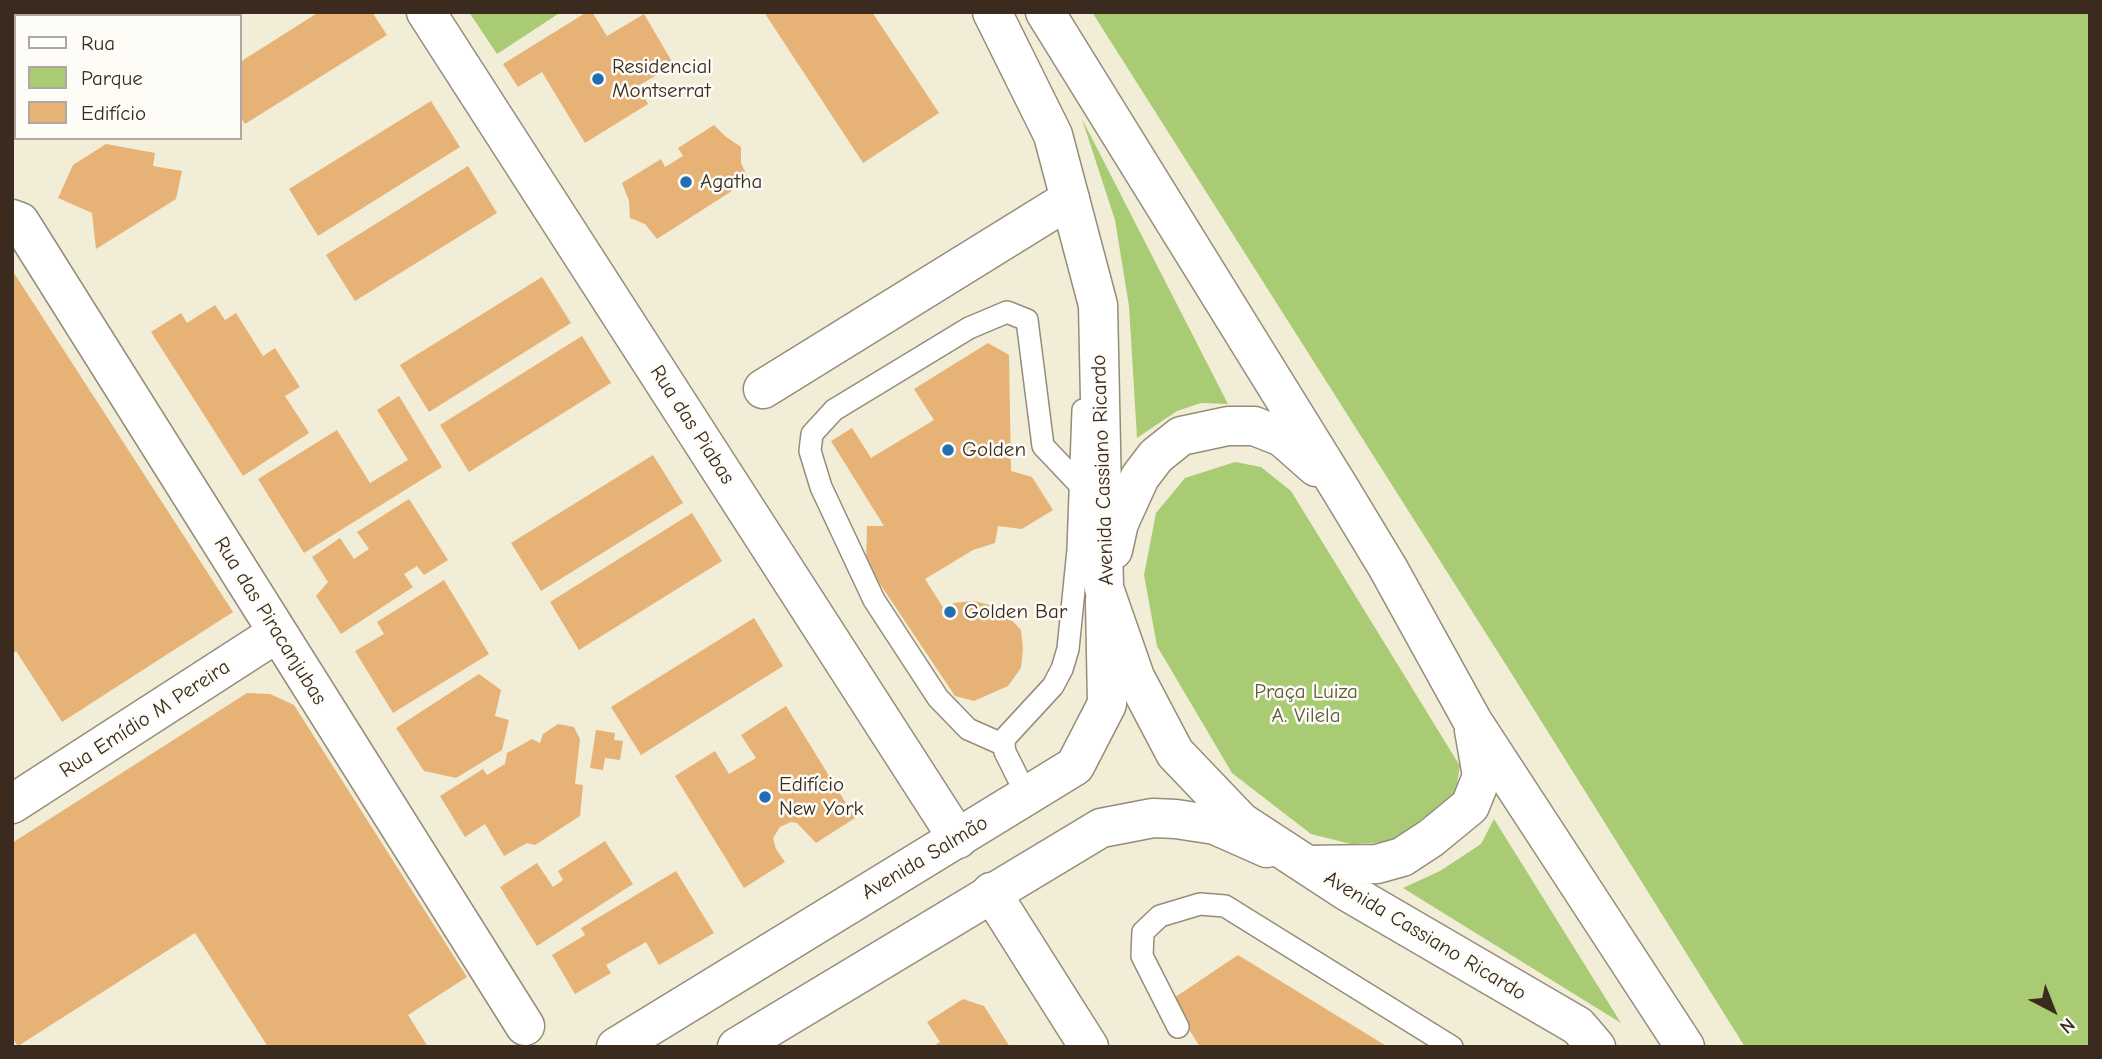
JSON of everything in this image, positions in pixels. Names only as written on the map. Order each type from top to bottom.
[{"type":"street","name":"Rua das Piabas","points":[[425,12],[958,839]]},
{"type":"street","name":"Avenida Cassiano Ricardo","points":[[992,12],[1053,135],[1098,305],[1091,494],[1104,588],[1135,677],[1175,753],[1241,822],[1348,892],[1578,1027],[1596,1047]]},
{"type":"street","points":[[1045,12],[1339,486],[1473,722],[1685,1047]]},
{"type":"street","points":[[763,389],[1070,199]]},
{"type":"street","name":"Rua das Piracanjubas","points":[[12,219],[20,222],[525,1026]]},
{"type":"street","points":[[1104,588],[1119,523],[1140,477],[1156,456],[1181,436],[1228,426],[1254,426],[1282,437],[1339,486]]},
{"type":"street","name":"Avenida Salmão","points":[[616,1047],[663,1034],[958,839],[1075,766],[1107,704],[1104,588]]},
{"type":"street","name":"Rua Emídio M Pereira","points":[[12,804],[277,633]]},
{"type":"street","points":[[737,1047],[1101,828],[1153,818],[1216,825],[1307,865],[1377,864],[1402,857],[1431,838],[1470,806],[1482,776],[1473,722]]},
{"type":"street","points":[[991,892],[1089,1047]]},
{"type":"lane","points":[[1004,745],[968,729],[938,698],[874,600],[821,486],[810,451],[812,434],[834,410],[969,328],[1007,312],[1027,320],[1043,446],[1091,494],[1078,550],[1068,649],[1062,669],[1053,686],[1005,738],[1005,751],[1027,796]]},
{"type":"lane","points":[[1178,1027],[1142,956],[1143,932],[1160,916],[1200,904],[1225,906],[1452,1047]]},
{"type":"green space","points":[[469,12],[561,12],[497,54]]},
{"type":"green space","points":[[1092,12],[2090,12],[2090,1047],[1745,1047]]},
{"type":"green space","points":[[1082,119],[1228,404],[1201,403],[1177,411],[1137,438],[1129,306],[1115,220]]},
{"type":"green space","name":"Praça Luiza A. Vilela","points":[[1235,462],[1261,467],[1291,491],[1460,766],[1455,795],[1391,842],[1351,844],[1311,834],[1232,773],[1157,646],[1144,575],[1156,513],[1185,478]]},
{"type":"green space","points":[[1494,819],[1621,1023],[1403,888],[1440,871],[1481,844]]},
{"type":"building","points":[[146,12],[178,12],[176,14]]},
{"type":"building","points":[[319,12],[372,12],[387,35],[245,124],[242,119],[242,61]]},
{"type":"building","name":"Residencial Montserrat","points":[[587,12],[592,12],[607,36],[644,14],[674,65],[638,86],[648,104],[585,143],[542,72],[518,87],[503,64]]},
{"type":"building","points":[[764,12],[872,12],[939,113],[863,163]]},
{"type":"building","points":[[431,101],[460,147],[318,236],[289,189]]},
{"type":"building","name":"Agatha","points":[[714,125],[741,147],[741,163],[749,180],[657,239],[645,224],[630,218],[629,201],[622,183],[661,159],[665,167],[683,156],[678,148]]},
{"type":"building","points":[[106,144],[155,153],[153,166],[182,171],[176,199],[96,249],[92,213],[58,198],[73,165]]},
{"type":"building","points":[[468,166],[497,213],[355,301],[326,255]]},
{"type":"building","points":[[12,270],[233,612],[62,722],[16,651],[12,654]]},
{"type":"building","points":[[542,277],[571,323],[429,412],[400,365]]},
{"type":"building","points":[[215,305],[225,320],[236,313],[263,356],[275,348],[300,387],[285,396],[309,433],[243,476],[151,332],[181,313],[187,323]]},
{"type":"building","points":[[582,336],[611,383],[469,472],[440,425]]},
{"type":"building","name":"Golden","points":[[988,343],[1009,355],[1011,471],[1032,477],[1053,510],[1022,529],[998,526],[995,543],[973,550],[925,579],[944,609],[954,603],[973,601],[991,605],[1006,614],[1021,630],[1021,668],[1008,686],[974,701],[955,696],[866,563],[867,526],[884,526],[831,441],[852,428],[871,458],[934,420],[914,389]]},
{"type":"building","points":[[399,396],[442,467],[304,553],[258,479],[337,430],[370,483],[408,460],[377,410]]},
{"type":"building","points":[[653,455],[683,503],[541,591],[511,543]]},
{"type":"building","points":[[409,499],[448,560],[424,575],[417,566],[404,574],[413,587],[341,634],[316,596],[328,582],[312,557],[340,538],[354,559],[369,549],[357,532]]},
{"type":"building","points":[[692,513],[722,561],[579,650],[550,602]]},
{"type":"building","points":[[444,580],[489,654],[393,713],[355,651],[384,634],[377,622]]},
{"type":"building","points":[[754,618],[783,666],[641,755],[611,707]]},
{"type":"building","points":[[479,674],[501,690],[495,716],[509,720],[502,750],[456,778],[424,771],[396,728]]},
{"type":"building","points":[[247,693],[270,694],[294,705],[467,977],[408,1015],[428,1047],[268,1047],[195,933],[18,1046],[12,1038],[12,843]]},
{"type":"building","name":"Edifício New York","points":[[786,706],[855,818],[816,843],[797,823],[791,822],[780,827],[773,838],[776,849],[785,862],[744,888],[675,776],[715,751],[729,774],[756,758],[741,735]]},
{"type":"building","points":[[558,724],[574,727],[580,739],[575,784],[583,785],[580,816],[535,845],[527,843],[504,856],[485,824],[465,837],[440,796],[483,769],[487,775],[505,764],[507,753],[532,739],[540,743],[543,734]]},
{"type":"building","points":[[596,730],[615,733],[614,740],[623,741],[620,760],[605,758],[603,770],[590,768]]},
{"type":"building","points":[[605,841],[633,884],[537,946],[500,887],[537,863],[553,887],[563,880],[558,871]]},
{"type":"building","points":[[676,871],[714,933],[659,965],[646,942],[606,965],[611,973],[575,994],[552,955],[585,935],[581,928]]},
{"type":"building","points":[[1238,955],[1388,1047],[1200,1047],[1171,1000]]},
{"type":"building","points":[[963,999],[984,1006],[1010,1047],[932,1047],[940,1042],[927,1022]]},
{"type":"place","name":"Residencial Montserrat","points":[[598,79]]},
{"type":"place","name":"Agatha","points":[[686,182]]},
{"type":"place","name":"Golden","points":[[948,450]]},
{"type":"place","name":"Golden Bar","points":[[950,612]]},
{"type":"place","name":"Edifício New York","points":[[765,797]]}]
